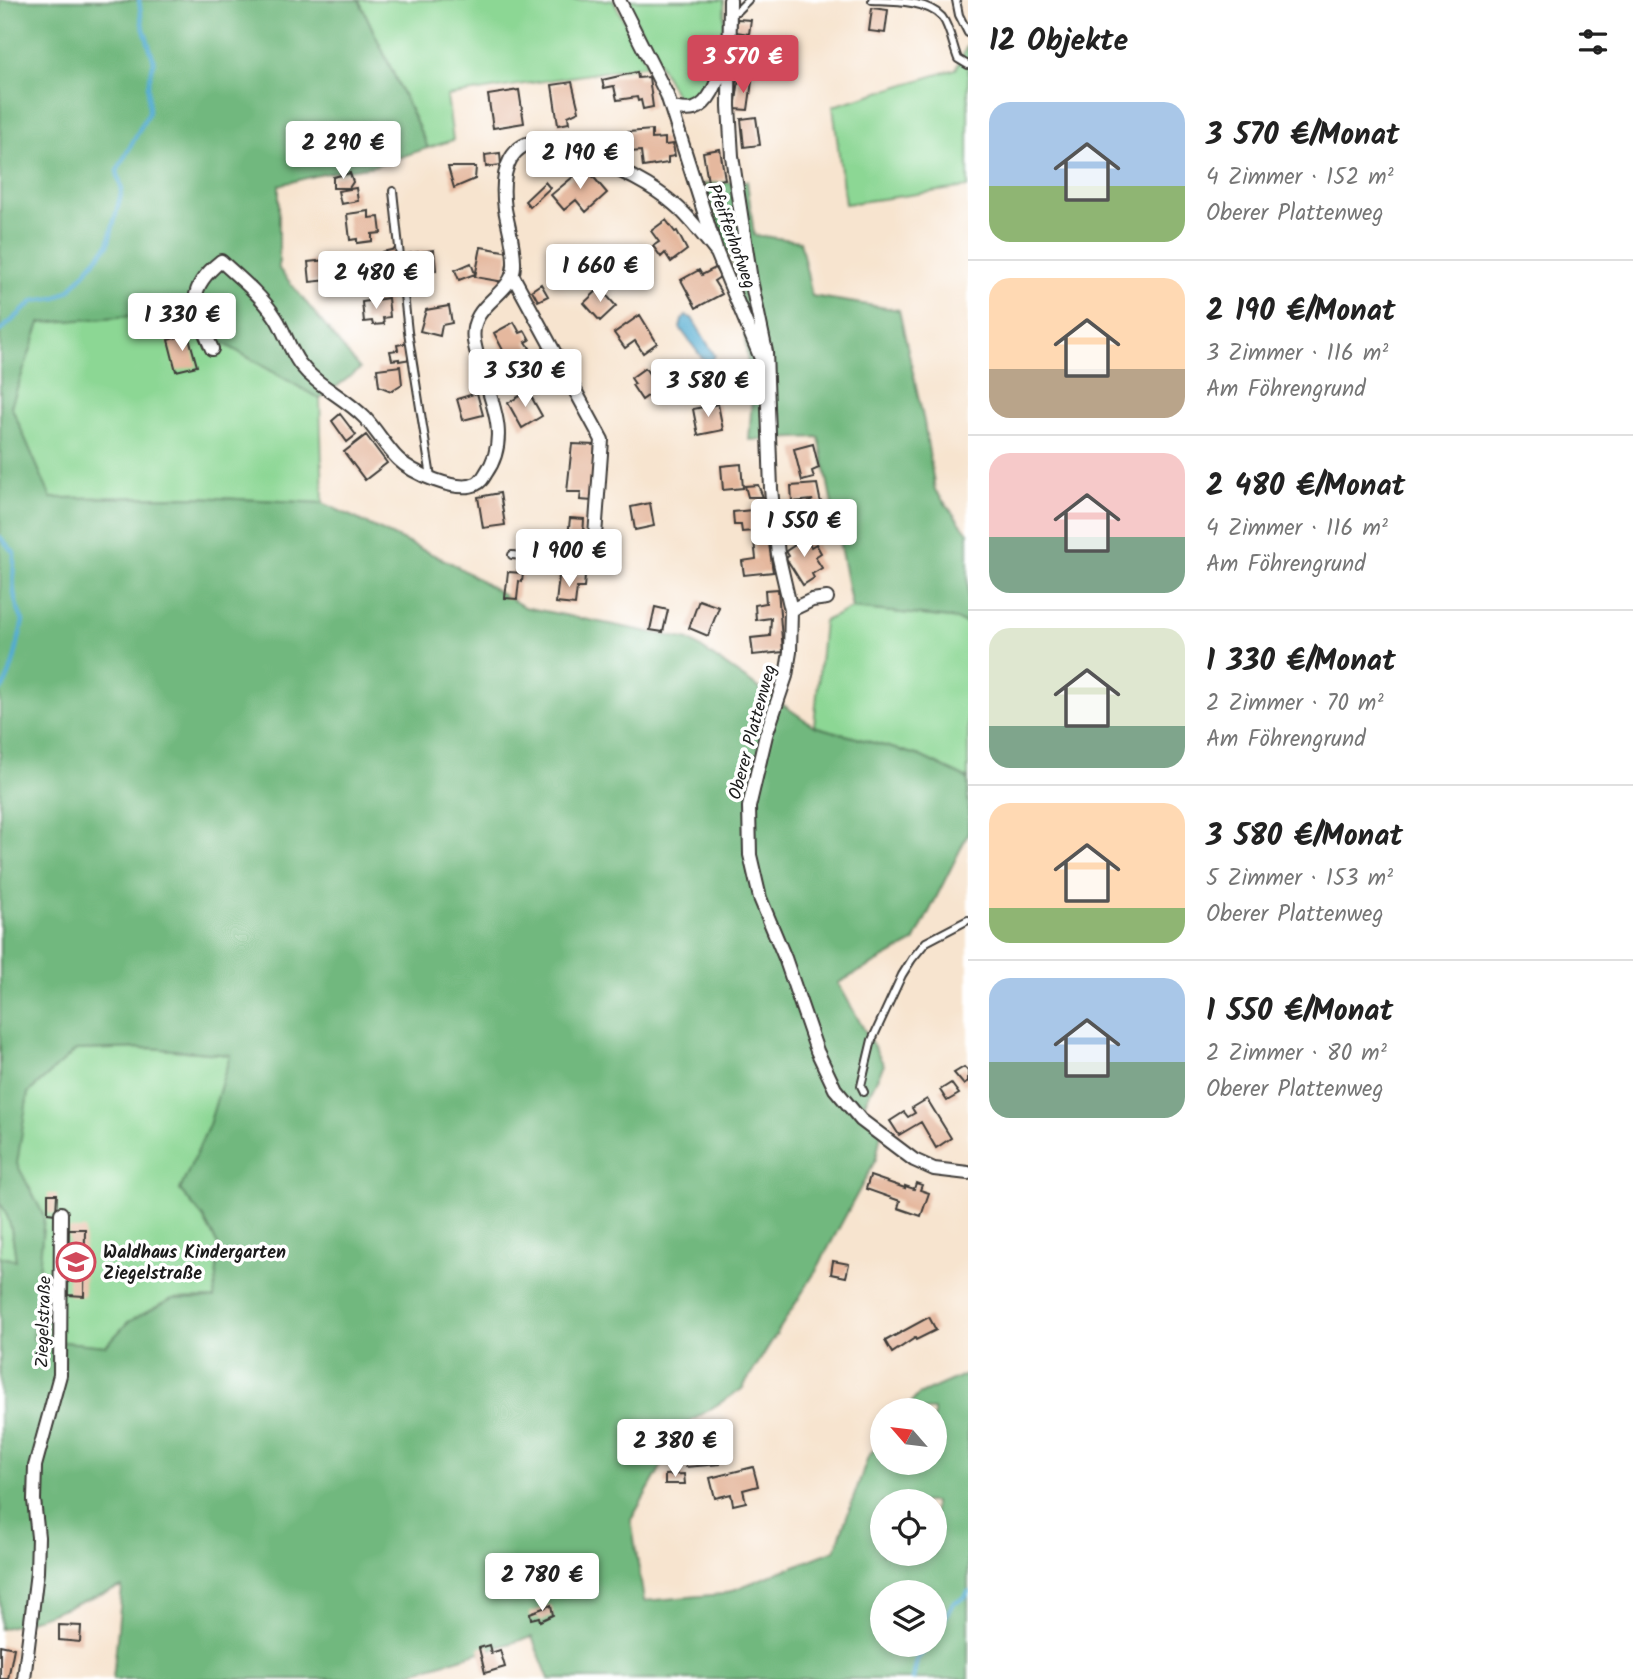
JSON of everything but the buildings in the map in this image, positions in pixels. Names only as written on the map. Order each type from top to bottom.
[{"type":"street","name":"Pfeifferhofweg","points":[[619,0],[671,108],[717,253],[767,373]]},
{"type":"street","name":"Oberer Plattenweg","points":[[730,6],[729,106],[732,156],[751,280],[766,352],[771,489],[778,554],[791,610],[790,652],[786,676],[766,735],[749,807],[750,855],[760,898],[785,958],[817,1051],[835,1089],[861,1120],[914,1160],[934,1169],[968,1173]]},
{"type":"street","points":[[671,108],[692,110],[707,99],[729,47]]},
{"type":"street","points":[[593,563],[602,440],[513,276],[514,264],[503,194],[505,168],[516,152],[526,145],[540,141],[556,143],[657,192],[676,205],[717,253]]},
{"type":"street","points":[[212,349],[194,310],[198,284],[209,270],[221,261],[251,288],[275,316],[298,362],[315,381],[340,397],[366,419],[401,462],[450,485],[472,486],[480,482],[491,466],[496,452],[498,426],[474,342],[473,325],[482,310],[513,276]]},
{"type":"street","points":[[791,610],[812,600],[827,598]]},
{"type":"street","name":"Ziegelstraße","points":[[24,1679],[37,1572],[35,1466],[60,1375],[61,1213]]},
{"type":"lane","points":[[730,6],[737,11],[748,0]]},
{"type":"lane","points":[[872,0],[908,2],[930,9],[942,18],[958,59],[968,65]]},
{"type":"lane","points":[[956,0],[959,15],[968,33]]},
{"type":"lane","points":[[393,191],[408,332],[432,478]]},
{"type":"lane","points":[[512,555],[593,563]]},
{"type":"lane","points":[[864,1092],[862,1086],[872,1040],[907,967],[926,942],[968,920]]},
{"type":"green space","points":[[0,0],[359,0],[428,148],[373,166],[322,174],[279,185],[279,269],[360,369],[320,399],[211,336],[145,315],[40,323],[11,406],[51,498],[197,497],[323,503],[453,564],[524,607],[689,640],[814,726],[920,756],[968,779],[968,834],[914,942],[838,983],[884,1065],[862,1108],[883,1123],[876,1159],[817,1269],[742,1389],[685,1425],[631,1520],[644,1601],[723,1594],[835,1550],[870,1454],[870,1475],[947,1475],[947,1398],[915,1398],[968,1373],[968,1679],[549,1679],[532,1637],[388,1679],[113,1679],[122,1587],[0,1629],[0,1257],[16,1260],[10,1223],[0,1203]],"holes":[[[150,1048],[230,1055],[209,1125],[180,1190],[203,1217],[219,1247],[214,1298],[172,1299],[128,1322],[106,1346],[33,1339],[44,1216],[17,1164],[28,1093],[76,1050]]]},
{"type":"green space","points":[[359,0],[613,0],[648,65],[447,96],[453,140],[428,148]]},
{"type":"green space","points":[[625,0],[724,0],[724,28],[718,63],[704,92],[693,100],[679,101]]},
{"type":"green space","points":[[968,44],[968,187],[845,204],[833,106],[956,69]]},
{"type":"green space","points":[[747,181],[754,235],[800,241],[812,296],[899,310],[924,422],[935,490],[968,533],[968,624],[951,618],[852,608],[819,437],[749,440],[752,398],[738,280],[704,184]]},
{"type":"green space","points":[[145,314],[211,336],[320,399],[323,503],[197,497],[50,498],[11,406],[40,323]]},
{"type":"green space","points":[[852,608],[951,618],[968,624],[968,779],[920,756],[814,726],[824,621]]},
{"type":"green space","points":[[150,1048],[231,1055],[209,1125],[180,1190],[203,1217],[219,1247],[215,1298],[172,1299],[128,1322],[106,1346],[32,1339],[44,1216],[16,1164],[28,1093],[76,1050]]},
{"type":"green space","points":[[0,1203],[10,1223],[16,1260],[0,1257]]},
{"type":"water","points":[[686,316],[692,318],[715,356],[710,362],[702,358],[680,328]]},
{"type":"waterway","points":[[0,331],[34,301],[56,298],[70,290],[108,245],[122,190],[117,171],[149,112],[148,85],[154,61],[142,23],[139,0]]},
{"type":"waterway","points":[[0,537],[14,553],[14,596],[23,621],[12,668],[0,691]]},
{"type":"waterway","points":[[947,1614],[953,1603],[965,1597],[968,1592]]},
{"type":"waterway","points":[[913,1679],[919,1657]]},
{"type":"place","name":"Waldhaus Kindergarten Ziegelstraße","points":[[76,1262]]}]
